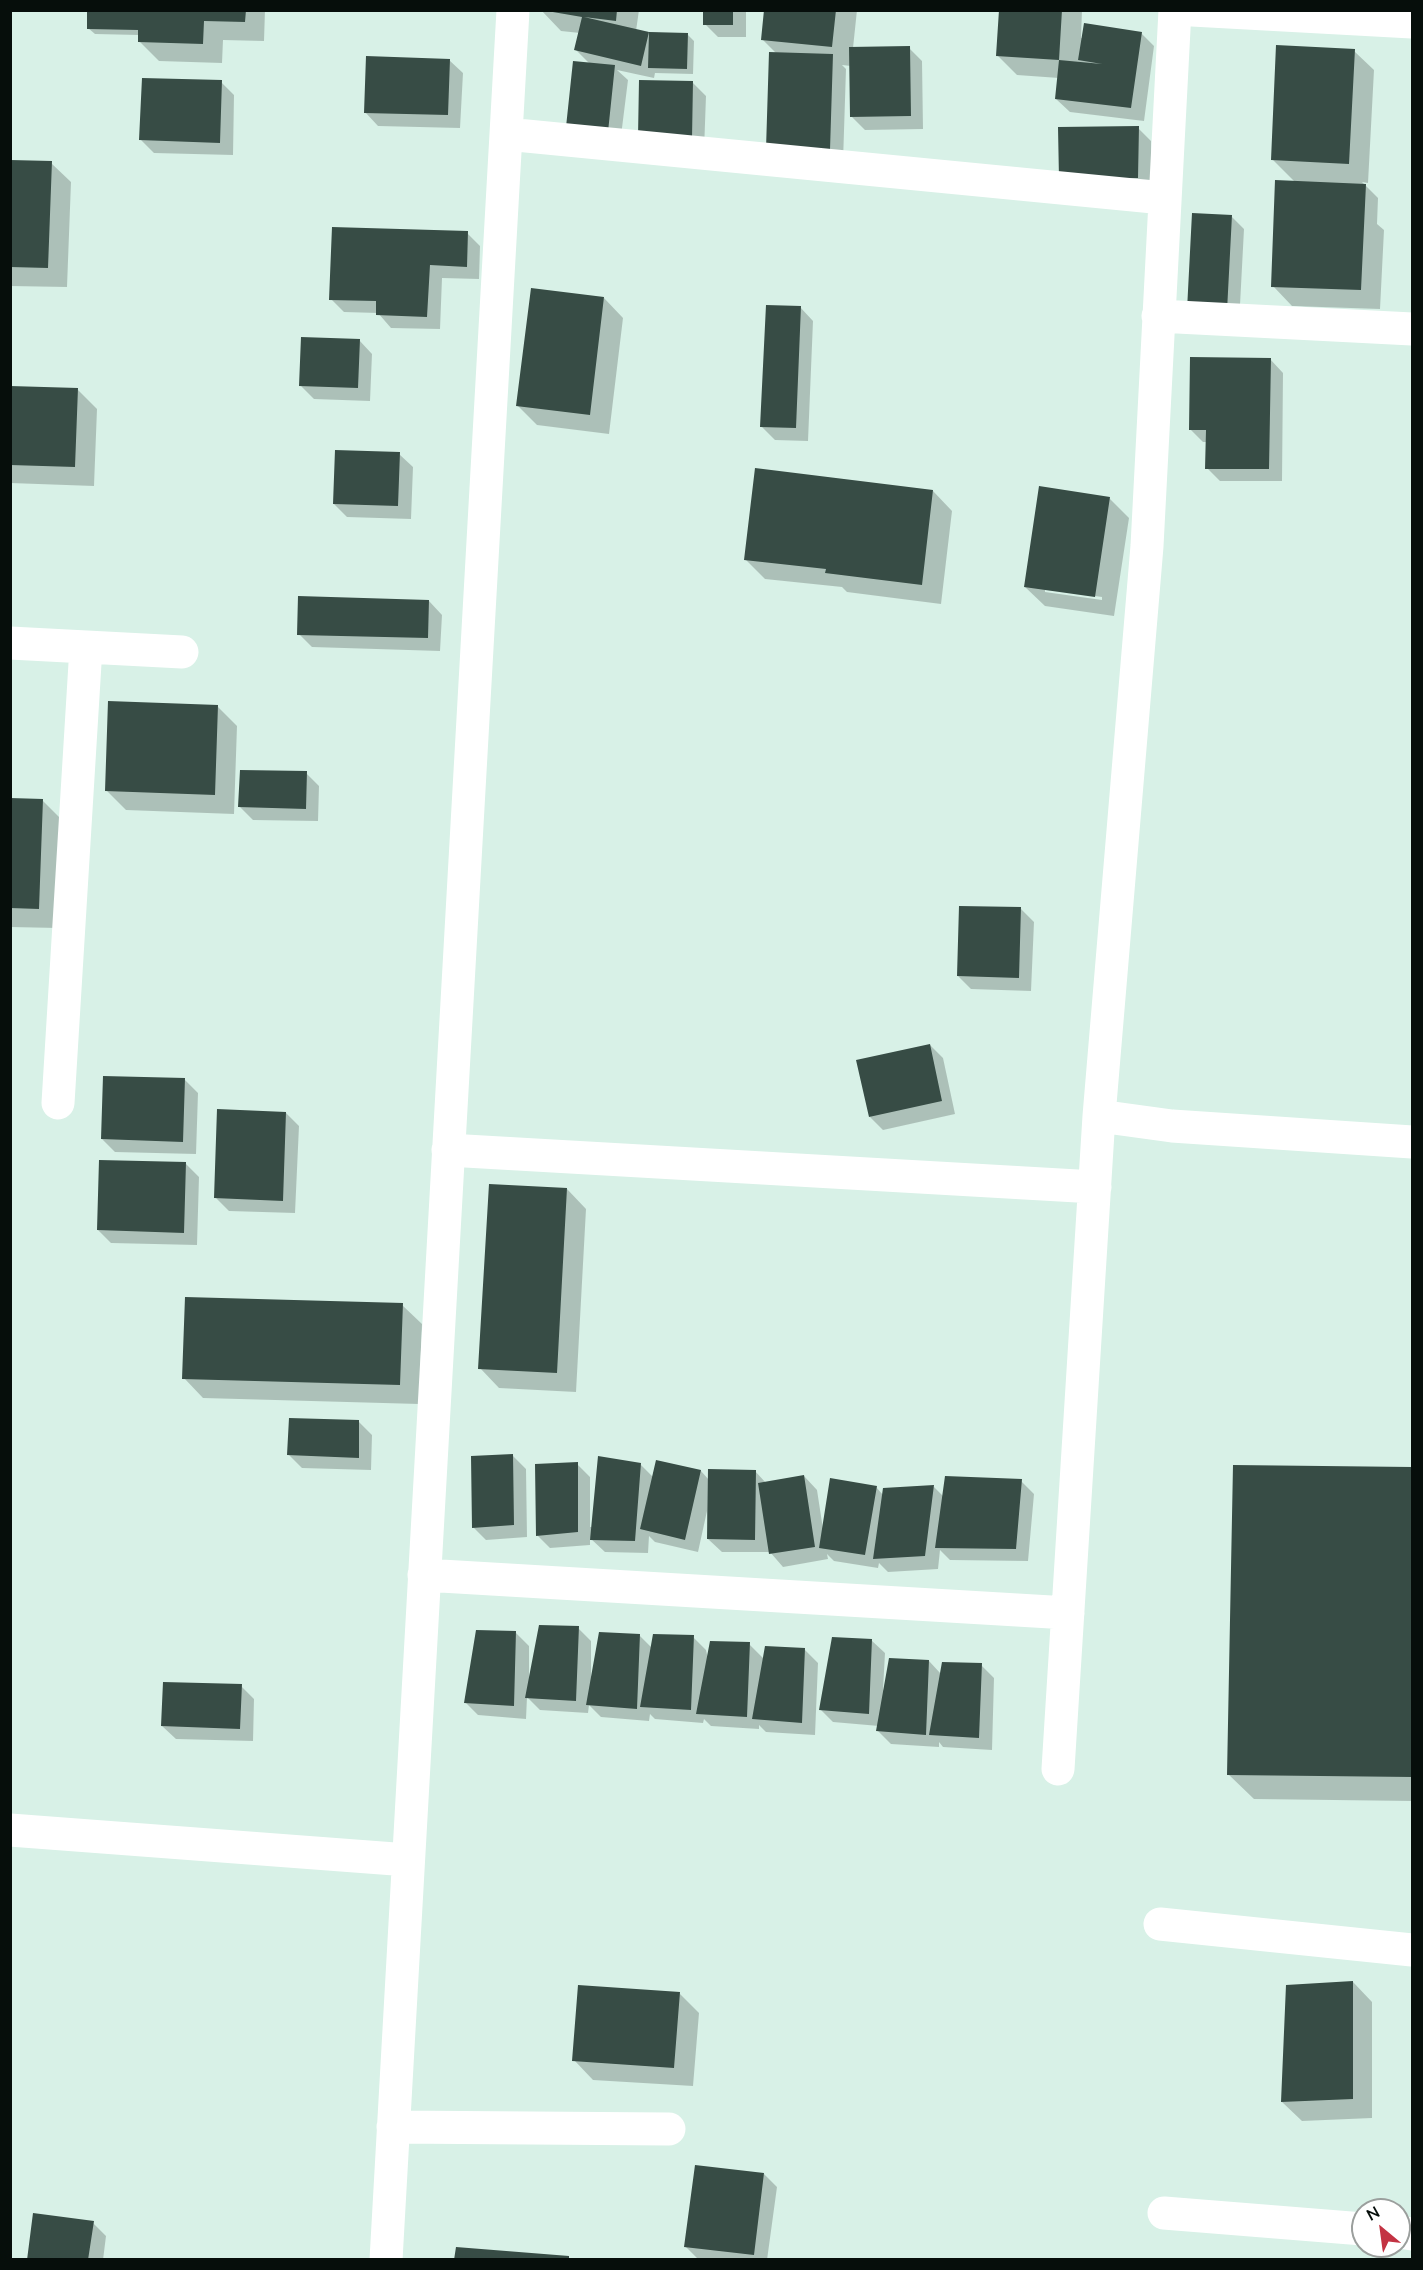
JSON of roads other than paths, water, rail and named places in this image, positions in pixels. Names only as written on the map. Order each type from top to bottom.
[{"type":"street","points":[[386,2259],[513,10]]},
{"type":"street","points":[[1058,1769],[1099,1116],[1147,546],[1175,10]]},
{"type":"street","points":[[1192,10],[1413,22]]},
{"type":"street","points":[[506,134],[1164,198]]},
{"type":"street","points":[[1158,316],[1413,329]]},
{"type":"street","points":[[10,643],[182,652]]},
{"type":"street","points":[[58,1103],[86,647]]},
{"type":"street","points":[[1099,1116],[1172,1126],[1413,1142]]},
{"type":"street","points":[[447,1150],[1095,1187]]},
{"type":"street","points":[[424,1575],[1068,1613]]},
{"type":"street","points":[[10,1830],[408,1860]]},
{"type":"street","points":[[1160,1924],[1413,1950]]},
{"type":"street","points":[[393,2127],[669,2129]]},
{"type":"street","points":[[1164,2213],[1351,2228]]}]
